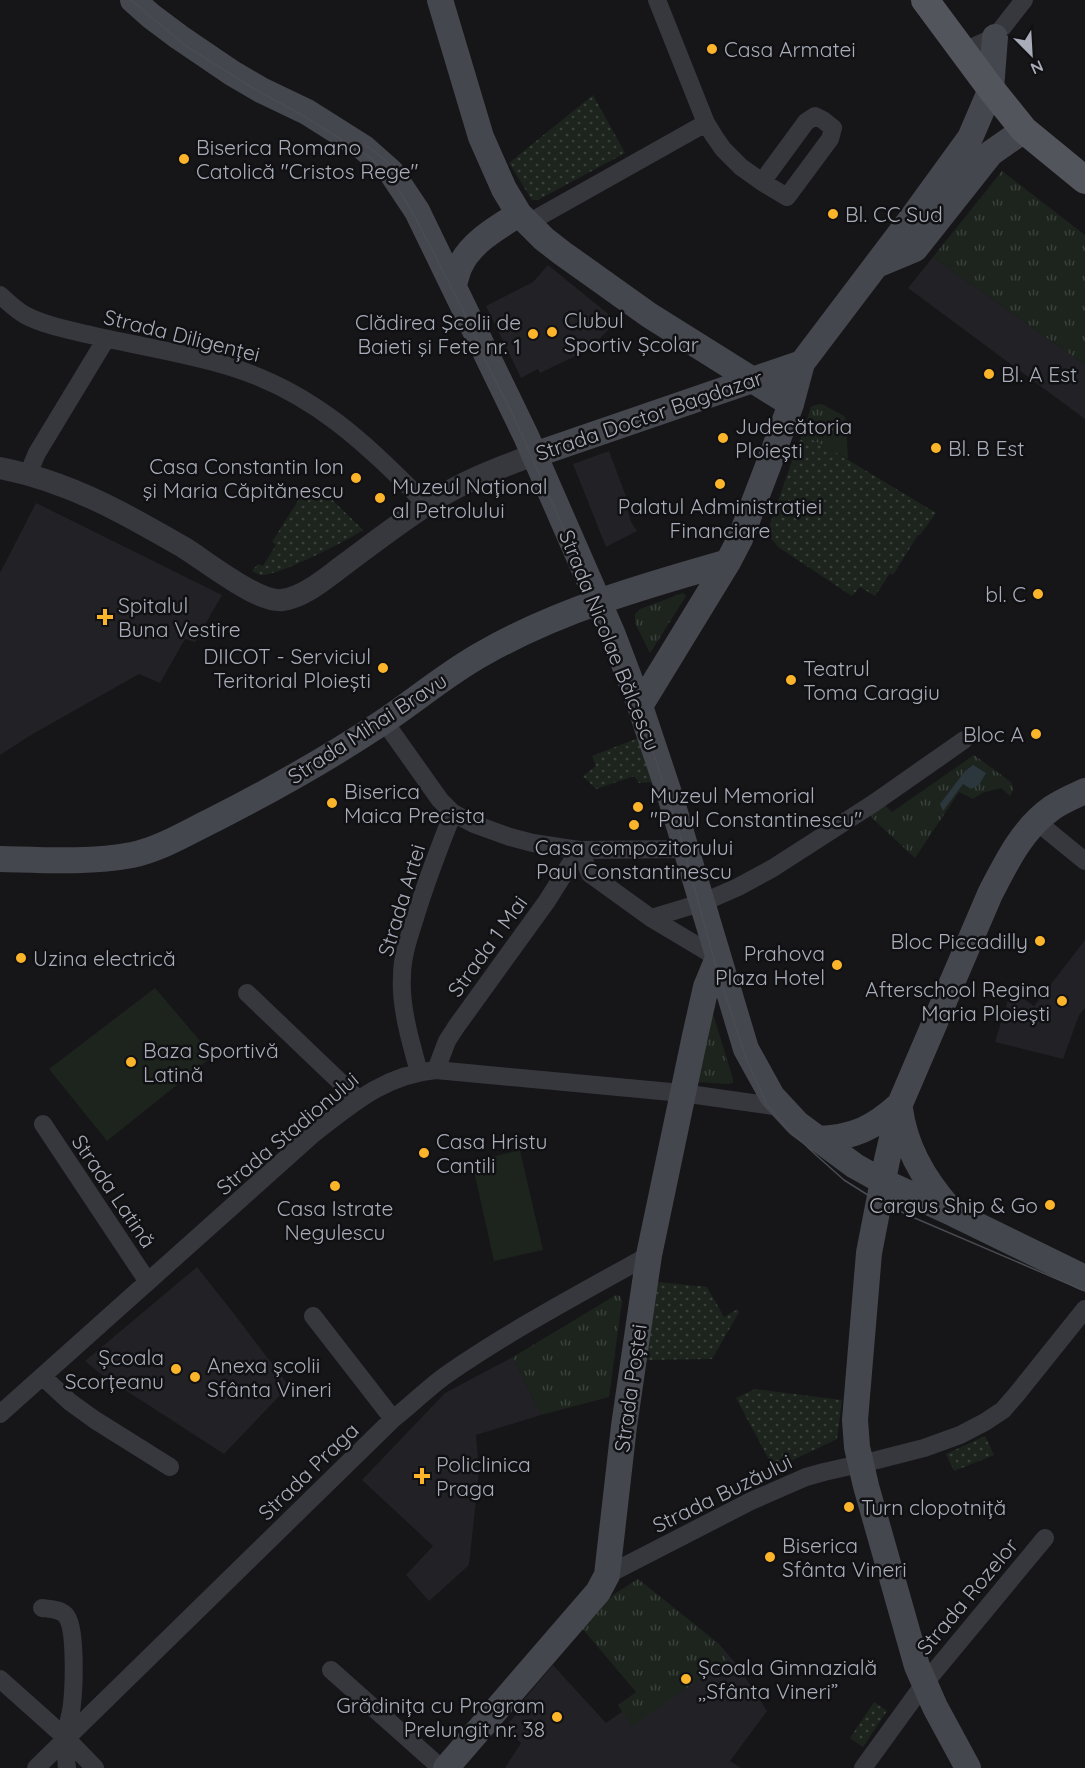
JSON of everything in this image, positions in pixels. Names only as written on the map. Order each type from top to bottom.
[{"type":"main road","name":"Strada Nicolae Bălcescu","points":[[133,0],[170,30],[223,67],[261,90],[307,112],[364,148],[391,172],[417,211],[534,455],[613,634],[640,706],[687,849],[746,1048],[763,1082],[781,1107],[798,1124],[855,1166],[1085,1278]]},
{"type":"main road","points":[[440,0],[481,137],[496,174],[519,213],[562,253],[641,310],[791,404]]},
{"type":"main road","points":[[926,0],[1024,130],[1085,180]]},
{"type":"main road","points":[[640,706],[740,540],[791,404],[802,363],[970,138],[991,89],[995,37]]},
{"type":"main road","points":[[876,266],[915,249],[990,153],[1024,130]]},
{"type":"main road","points":[[454,284],[460,265],[471,250],[486,236],[519,213]]},
{"type":"main road","name":"Strada Doctor Bagdazar","points":[[534,455],[802,363]]},
{"type":"main road","name":"Strada Mihai Bravu","points":[[0,859],[114,858],[147,851],[177,838],[288,780],[347,746],[452,672],[522,633],[598,601],[728,561]]},
{"type":"main road","points":[[968,1768],[924,1684],[861,1463],[855,1434],[866,1276],[882,1181],[900,1104],[990,894],[1007,861],[1036,821],[1054,807],[1085,791]]},
{"type":"main road","name":"Strada Poștei","points":[[446,1768],[598,1592],[607,1575],[625,1416],[649,1255],[706,987],[718,958]]},
{"type":"main road","points":[[817,1138],[846,1136],[861,1131],[873,1126],[900,1104]]},
{"type":"main road","points":[[900,1104],[902,1124],[920,1168],[941,1200],[954,1214]]},
{"type":"street","points":[[657,0],[706,123],[723,149],[741,167],[762,182]]},
{"type":"street","points":[[964,51],[995,37],[1024,0]]},
{"type":"street","points":[[519,213],[706,123]]},
{"type":"street","name":"Strada Diligenței","points":[[0,295],[24,315],[39,321],[106,339],[230,366],[290,391],[318,407],[353,434],[427,505]]},
{"type":"street","points":[[0,468],[28,474],[37,453],[106,339]]},
{"type":"street","name":"Strada Doctor Bagdazar","points":[[28,474],[119,511],[250,590],[270,600],[283,600],[320,582],[427,505],[456,487],[534,455]]},
{"type":"street","points":[[384,721],[440,800],[453,813],[474,824],[510,837],[579,850],[687,849]]},
{"type":"street","points":[[651,918],[702,902],[738,887],[773,868],[854,817],[964,740]]},
{"type":"street","name":"Strada Artei","points":[[427,1071],[411,1044],[402,978],[404,956],[427,878],[453,813]]},
{"type":"street","points":[[1036,821],[1085,861]]},
{"type":"street","points":[[579,850],[590,874],[651,918],[718,958]]},
{"type":"street","name":"Strada 1 Mai","points":[[427,1071],[547,901],[579,850]]},
{"type":"street","points":[[247,993],[358,1099]]},
{"type":"street","name":"Strada Stadionului","points":[[0,1414],[312,1136],[358,1099],[390,1081],[427,1071],[682,1093],[781,1107]]},
{"type":"street","name":"Strada Latină","points":[[43,1124],[148,1282]]},
{"type":"street","name":"Strada Praga","points":[[36,1768],[393,1419],[444,1377],[485,1349],[649,1255]]},
{"type":"street","name":"Strada Buzăului","points":[[607,1575],[784,1486],[824,1472],[924,1448],[960,1435],[986,1422],[1003,1410],[1017,1395],[1085,1309]]},
{"type":"street","points":[[313,1316],[393,1419]]},
{"type":"street","points":[[43,1377],[70,1402],[95,1420],[170,1467]]},
{"type":"street","name":"Strada Rozelor","points":[[863,1768],[924,1684],[1045,1538]]},
{"type":"street","points":[[42,1608],[64,1613],[72,1629],[72,1705],[66,1738],[67,1768]]},
{"type":"street","points":[[331,1670],[441,1768]]},
{"type":"street","points":[[0,1679],[66,1738],[95,1768]]},
{"type":"shaded area","points":[[933,257],[1085,365],[1085,419],[908,288]]},
{"type":"shaded area","name":"Clubul Sportiv Școlar","points":[[548,265],[617,321],[588,350],[540,373],[538,369],[521,378],[486,306],[533,282]]},
{"type":"shaded area","points":[[609,451],[628,502],[631,522],[637,531],[606,547],[573,464]]},
{"type":"shaded area","name":"Spitalul Buna Vestire","points":[[36,503],[222,595],[195,642],[185,639],[160,683],[139,674],[0,755],[0,573]]},
{"type":"shaded area","points":[[973,765],[986,773],[979,785],[971,789],[963,784],[943,811],[940,804],[965,771]]},
{"type":"shaded area","name":"Afterschool Regina Maria Ploiești","points":[[1085,940],[1085,1008],[1079,1015],[1063,1059],[995,1042],[1011,990],[1034,1006]]},
{"type":"shaded area","name":"Anexa școlii Sfânta Vineri","points":[[197,1267],[289,1386],[224,1454],[102,1375],[85,1361]]},
{"type":"shaded area","name":"Policlinica Praga","points":[[513,1357],[541,1415],[476,1435],[479,1472],[469,1565],[429,1601],[406,1575],[433,1546],[362,1480],[445,1393]]},
{"type":"shaded area","name":"Școala Gimnazială ,,Sfânta Vineri”","points":[[638,1579],[719,1644],[738,1666],[767,1711],[730,1761],[741,1768],[505,1768],[521,1743],[505,1727],[516,1714],[514,1711],[553,1665],[606,1723],[622,1712],[618,1705],[636,1693],[613,1595]]},
{"type":"green space","points":[[593,95],[625,153],[538,200],[532,200],[509,163]]},
{"type":"green space","points":[[1002,171],[1085,235],[1085,365],[933,257]]},
{"type":"green space","points":[[822,404],[844,416],[846,420],[848,459],[810,439],[800,441],[811,407]]},
{"type":"green space","points":[[810,439],[825,446],[936,513],[918,535],[893,575],[890,573],[875,596],[860,587],[852,596],[778,547],[771,538],[768,530],[799,441]]},
{"type":"green space","points":[[317,485],[363,530],[343,542],[282,570],[261,575],[252,571],[258,564],[263,566],[276,545],[272,542],[301,496],[308,500]]},
{"type":"green space","points":[[683,593],[686,596],[650,653],[635,623],[635,614],[640,609]]},
{"type":"green space","points":[[641,737],[652,782],[639,783],[634,776],[596,789],[583,776],[596,766],[592,756]]},
{"type":"green space","points":[[974,755],[1011,782],[1013,790],[1010,796],[1001,788],[982,793],[973,799],[959,792],[915,858],[872,818],[871,813],[886,806],[892,812]]},
{"type":"green space","name":"Baza Sportivă Latină","points":[[155,988],[213,1056],[107,1141],[49,1069]]},
{"type":"green space","points":[[711,1014],[714,1017],[733,1083],[696,1082]]},
{"type":"green space","points":[[520,1150],[543,1250],[494,1261],[472,1162]]},
{"type":"green space","points":[[658,1282],[707,1287],[724,1317],[738,1309],[739,1312],[712,1359],[644,1360]]},
{"type":"green space","points":[[616,1295],[620,1296],[622,1301],[609,1397],[541,1415],[513,1357]]},
{"type":"green space","points":[[755,1389],[842,1400],[837,1439],[774,1469],[736,1398]]},
{"type":"green space","points":[[985,1436],[994,1455],[954,1471],[946,1454]]},
{"type":"green space","points":[[638,1579],[719,1644],[727,1660],[632,1726],[618,1705],[636,1692],[581,1627],[613,1595]]},
{"type":"green space","points":[[874,1702],[887,1711],[863,1747],[850,1738]]},
{"type":"tram line","points":[[131,0],[186,46],[370,157],[394,182],[414,215],[512,413],[609,630],[678,828],[715,963],[746,1058],[767,1105],[787,1128],[844,1180],[871,1197],[1085,1291]]},
{"type":"tram line","points":[[365,145],[385,160],[402,179]]},
{"type":"place","name":"Casa Armatei","points":[[712,49]]},
{"type":"place","name":"Biserica Romano Catolică \"Cristos Rege\"","points":[[184,159]]},
{"type":"place","name":"Bl. CC Sud","points":[[833,214]]},
{"type":"place","name":"Clubul Sportiv Școlar","points":[[552,332]]},
{"type":"place","name":"Clădirea Şcolii de Baieti şi Fete nr. 1","points":[[533,334]]},
{"type":"place","name":"Bl. A Est","points":[[989,374]]},
{"type":"place","name":"Judecătoria Ploiești","points":[[723,438]]},
{"type":"place","name":"Bl. B Est","points":[[936,448]]},
{"type":"place","name":"Casa Constantin Ion şi Maria Căpitănescu","points":[[356,478]]},
{"type":"place","name":"Palatul Administraţiei Financiare","points":[[720,484]]},
{"type":"place","name":"Muzeul Național al Petrolului","points":[[380,498]]},
{"type":"place","name":"bl. C","points":[[1038,594]]},
{"type":"place","name":"Spitalul Buna Vestire","points":[[105,617]]},
{"type":"place","name":"DIICOT - Serviciul Teritorial Ploiești","points":[[383,668]]},
{"type":"place","name":"Teatrul Toma Caragiu","points":[[791,680]]},
{"type":"place","name":"Bloc A","points":[[1036,734]]},
{"type":"place","name":"Biserica Maica Precista","points":[[332,803]]},
{"type":"place","name":"Muzeul Memorial \"Paul Constantinescu\"","points":[[638,807]]},
{"type":"place","name":"Casa compozitorului Paul Constantinescu","points":[[634,825]]},
{"type":"place","name":"Bloc Piccadilly","points":[[1040,941]]},
{"type":"place","name":"Uzina electrică","points":[[21,958]]},
{"type":"place","name":"Prahova Plaza Hotel","points":[[837,965]]},
{"type":"place","name":"Afterschool Regina Maria Ploiești","points":[[1062,1001]]},
{"type":"place","name":"Baza Sportivă Latină","points":[[131,1062]]},
{"type":"place","name":"Casa Hristu Cantili","points":[[424,1153]]},
{"type":"place","name":"Casa Istrate Negulescu","points":[[335,1186]]},
{"type":"place","name":"Cargus Ship & Go","points":[[1050,1205]]},
{"type":"place","name":"Școala Scorțeanu","points":[[176,1369]]},
{"type":"place","name":"Anexa școlii Sfânta Vineri","points":[[195,1377]]},
{"type":"place","name":"Policlinica Praga","points":[[422,1476]]},
{"type":"place","name":"Turn clopotniță","points":[[849,1507]]},
{"type":"place","name":"Biserica Sfânta Vineri","points":[[770,1557]]},
{"type":"place","name":"Școala Gimnazială ,,Sfânta Vineri”","points":[[686,1679]]},
{"type":"place","name":"Grădinița cu Program Prelungit nr. 38","points":[[557,1717]]}]
